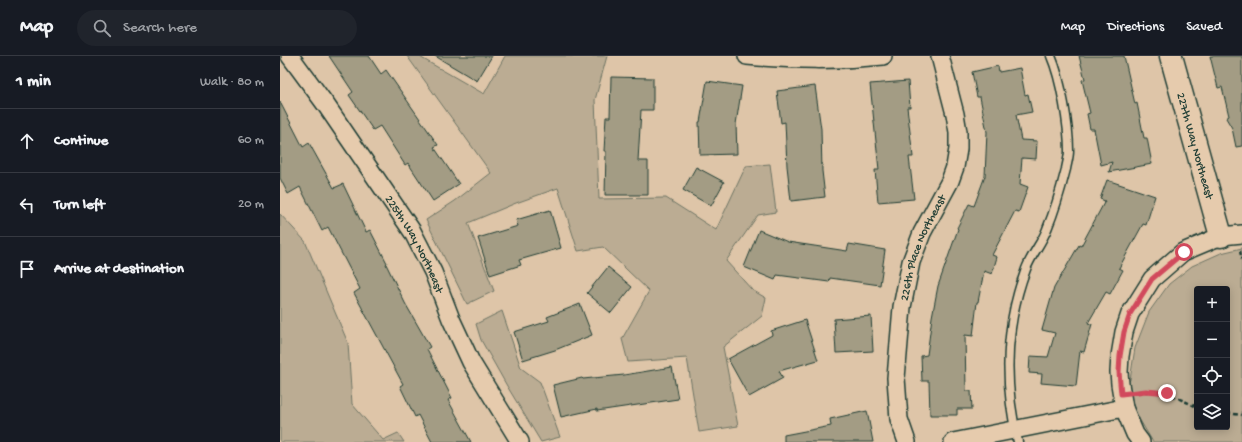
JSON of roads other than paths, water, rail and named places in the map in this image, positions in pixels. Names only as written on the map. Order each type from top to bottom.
[{"type":"street","name":"225th Way Northeast","points":[[290,56],[335,117],[412,231],[433,272],[451,319],[471,362],[520,442]]},
{"type":"street","points":[[747,56],[823,60],[884,56]]},
{"type":"street","name":"226th Place Northeast","points":[[907,442],[899,419],[896,378],[902,307],[911,262],[922,233],[950,181],[955,167],[958,150],[958,132],[955,114],[940,56]]},
{"type":"street","name":"227th Way Northeast","points":[[1171,56],[1232,235]]},
{"type":"street","points":[[1141,442],[1135,434],[1123,401],[1119,372],[1124,332],[1130,314],[1152,279],[1184,252],[1232,235]]},
{"type":"street","points":[[953,442],[1016,436],[1123,401]]},
{"type":"lane","points":[[1016,436],[1008,387],[1009,344],[1015,306],[1026,268],[1047,230],[1062,187],[1069,152],[1066,119],[1056,68],[1051,56]]}]
